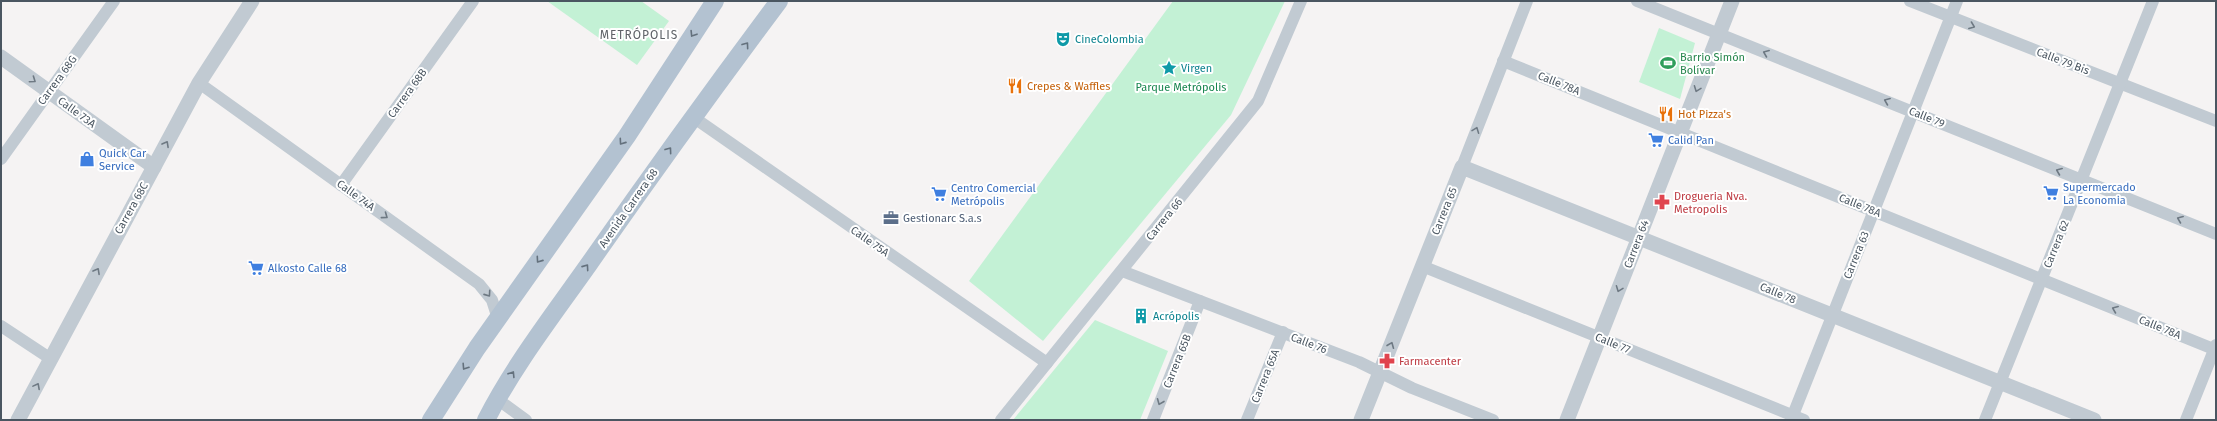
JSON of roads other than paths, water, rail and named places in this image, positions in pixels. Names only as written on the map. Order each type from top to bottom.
[{"type":"main road","points":[[431,420],[498,318],[622,142],[715,1]]},
{"type":"main road","name":"Avenida Carrera 68","points":[[486,420],[497,399],[548,322],[694,117],[779,1]]},
{"type":"street","name":"Carrera 68G","points":[[1,159],[114,1]]},
{"type":"street","name":"Carrera 68C","points":[[18,420],[199,83],[252,1]]},
{"type":"street","name":"Carrera 68B","points":[[342,185],[473,1]]},
{"type":"street","name":"Carrera 66","points":[[1001,420],[1258,101],[1301,1]]},
{"type":"street","name":"Carrera 65","points":[[1361,420],[1527,1]]},
{"type":"street","name":"Calle 79","points":[[1638,1],[2216,234]]},
{"type":"street","name":"Carrera 64","points":[[1567,420],[1732,1]]},
{"type":"street","name":"Calle 79 Bis","points":[[1910,1],[2216,121]]},
{"type":"street","name":"Carrera 63","points":[[1791,418],[1957,1]]},
{"type":"street","name":"Carrera 62","points":[[1985,420],[2153,1]]},
{"type":"street","name":"Calle 73A","points":[[1,57],[154,167]]},
{"type":"street","name":"Calle 78A","points":[[1503,61],[2215,348]]},
{"type":"street","name":"Calle 74A","points":[[199,83],[479,284],[492,300],[498,318]]},
{"type":"street","name":"Calle 75A","points":[[694,117],[1047,363]]},
{"type":"street","name":"Calle 78","points":[[1462,166],[2094,420]]},
{"type":"street","name":"Calle 77","points":[[1422,266],[1600,337],[1791,418],[1804,420]]},
{"type":"street","name":"Calle 76","points":[[1122,271],[1359,362],[1412,388],[1493,420]]},
{"type":"street","name":"Carrera 65B","points":[[1153,420],[1200,301]]},
{"type":"street","points":[[1,326],[51,359]]},
{"type":"street","name":"Carrera 65A","points":[[1247,420],[1282,332]]},
{"type":"street","points":[[2186,420],[2215,348]]},
{"type":"street","points":[[497,399],[526,420]]},
{"type":"place","name":"CineColombia","points":[[1063,39]]},
{"type":"place","name":"Barrio Simón Bolívar","points":[[1668,63]]},
{"type":"place","name":"Virgen","points":[[1169,68]]},
{"type":"place","name":"Crepes & Waffles","points":[[1015,86]]},
{"type":"place","name":"Hot Pizza's","points":[[1666,114]]},
{"type":"place","name":"Calid Pan","points":[[1656,140]]},
{"type":"place","name":"Quick Car Service","points":[[87,159]]},
{"type":"place","name":"Supermercado La Economia","points":[[2051,193]]},
{"type":"place","name":"Centro Comercial Metrópolis","points":[[939,194]]},
{"type":"place","name":"Drogueria Nva. Metropolis","points":[[1662,202]]},
{"type":"place","name":"Gestionarc S.a.s","points":[[891,218]]},
{"type":"place","name":"Alkosto Calle 68","points":[[256,268]]},
{"type":"place","name":"Acrópolis","points":[[1141,316]]},
{"type":"place","name":"Farmacenter","points":[[1387,361]]},
{"type":"district","name":"METRÓPOLIS","points":[[639,35]]},
{"type":"park label","name":"Parque Metrópolis","points":[[1181,87]]}]
